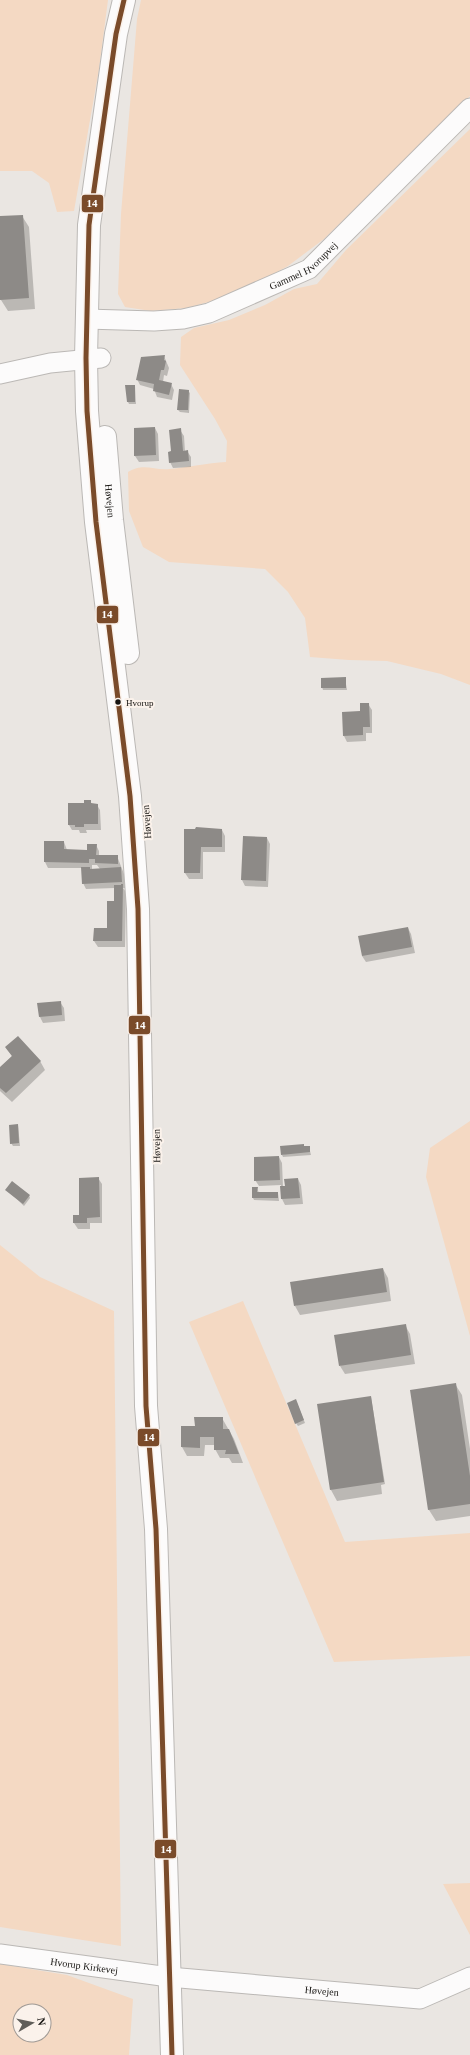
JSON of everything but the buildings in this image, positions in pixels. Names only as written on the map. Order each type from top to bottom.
[{"type":"main road","name":"Høvejen","points":[[124,0],[116,34],[89,225],[93,358],[87,411],[96,522],[130,796],[138,909],[146,1406],[156,1529],[172,2055]]},
{"type":"street","name":"Gammel Hvorupvej","points":[[93,319],[154,321],[183,319],[209,313],[309,269],[470,108]]},
{"type":"street","points":[[0,374],[50,363],[93,358]]},
{"type":"street","name":"Hvorup Kirkevej","points":[[0,1954],[169,1977]]},
{"type":"street","name":"Høvejen","points":[[169,1977],[420,1998],[470,1977]]},
{"type":"shaded area","points":[[0,0],[108,0],[99,69],[74,211],[57,212],[49,183],[32,171],[0,171]]},
{"type":"shaded area","points":[[141,0],[470,0],[470,96],[324,239],[288,266],[235,295],[186,308],[151,311],[125,307],[118,294],[121,214],[137,19]]},
{"type":"shaded area","points":[[470,129],[470,685],[441,674],[387,661],[310,657],[305,618],[288,592],[265,569],[169,562],[143,547],[129,511],[128,472],[144,467],[170,469],[226,462],[227,441],[215,419],[180,365],[181,337],[194,328],[229,320],[265,305],[294,289],[317,284],[346,250]]},
{"type":"shaded area","points":[[470,1121],[470,1336],[426,1177],[430,1148]]},
{"type":"shaded area","points":[[0,1245],[40,1277],[114,1311],[121,1946],[0,1927]]},
{"type":"shaded area","points":[[243,1301],[345,1542],[470,1533],[470,1656],[334,1662],[189,1322]]},
{"type":"shaded area","points":[[470,1883],[470,1935],[443,1884]]},
{"type":"shaded area","points":[[0,1964],[67,1975],[133,1999],[129,2055],[0,2055]]},
{"type":"transit line","name":"14","points":[[124,0],[116,34],[89,225],[86,358],[87,411],[96,522],[130,796],[138,909],[146,1406],[156,1529],[172,2055]]},
{"type":"place","name":"Hvorup","points":[[118,702]]}]
